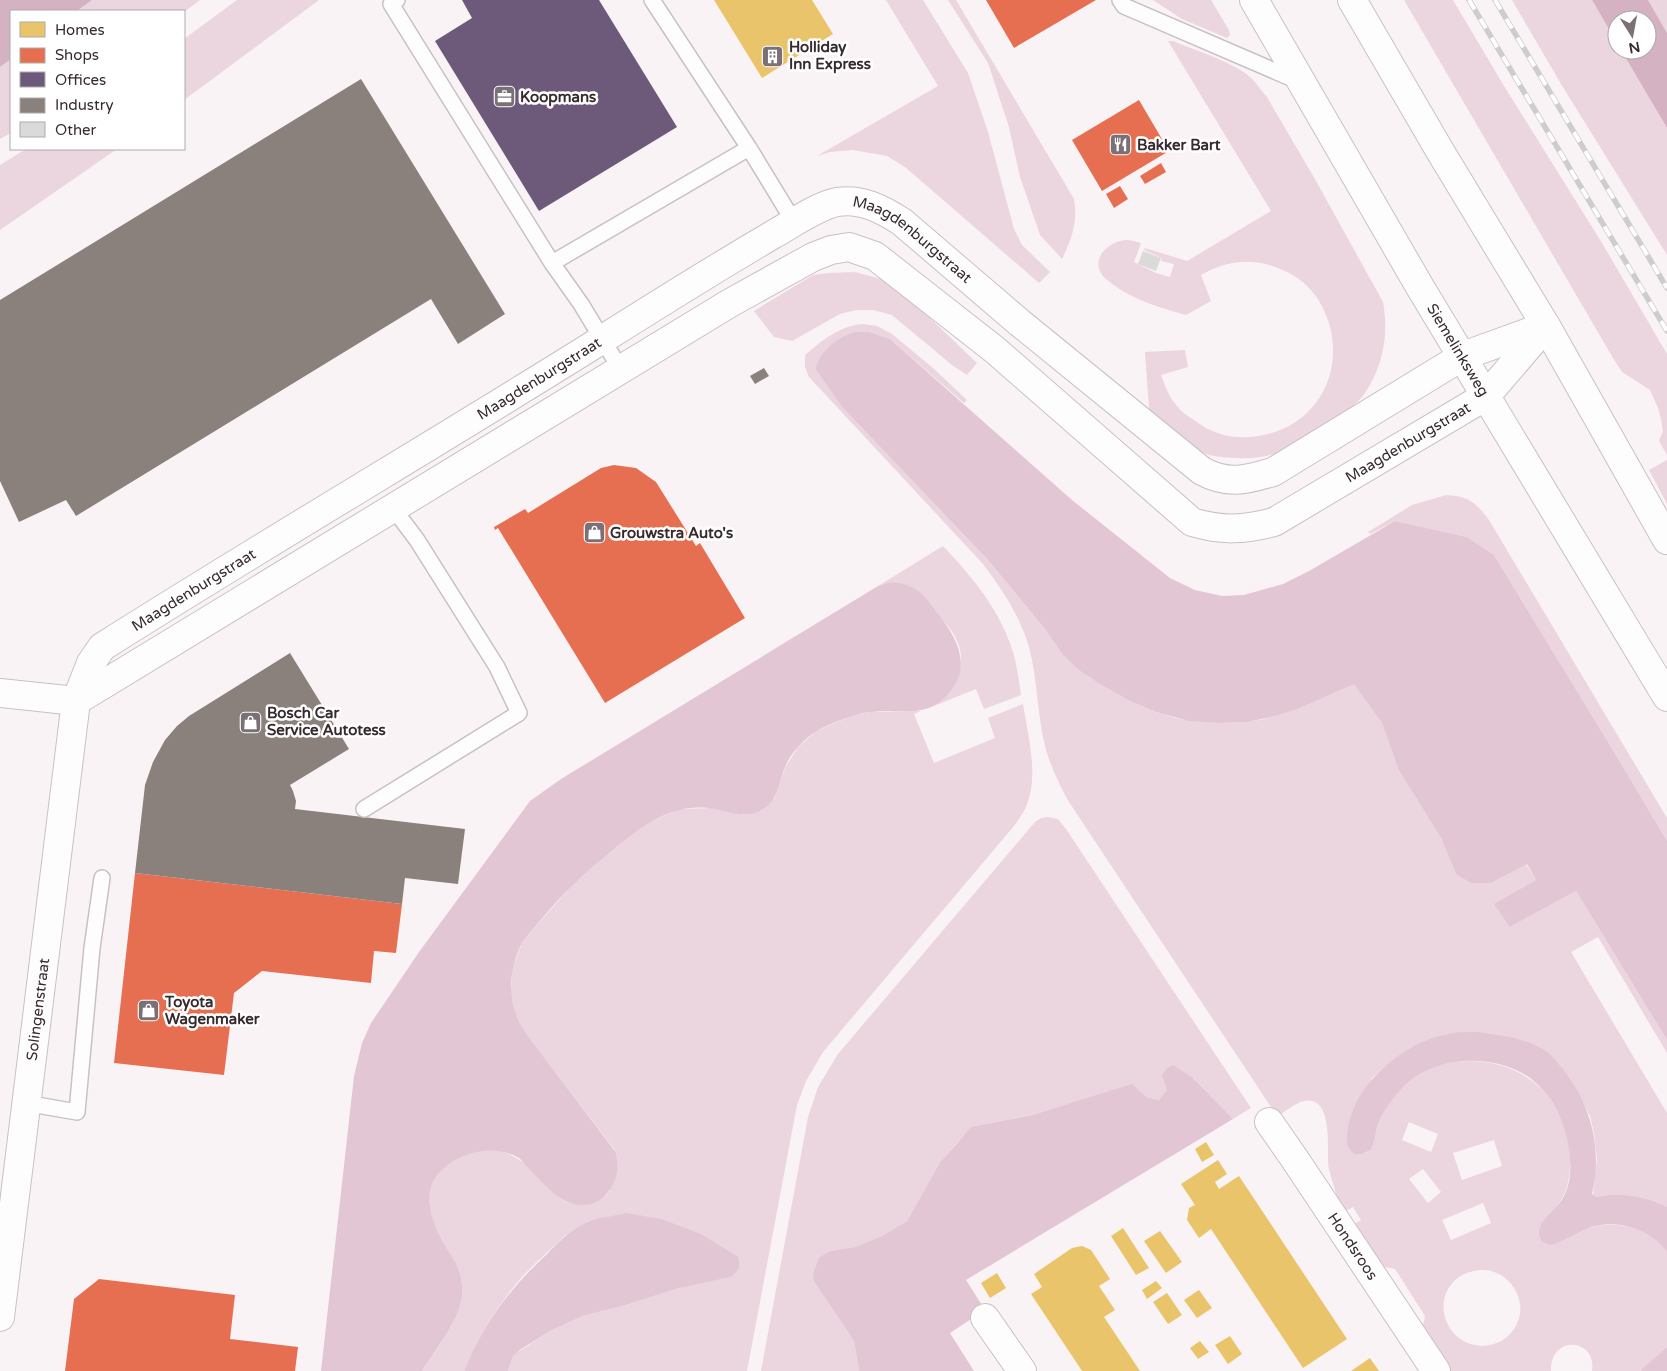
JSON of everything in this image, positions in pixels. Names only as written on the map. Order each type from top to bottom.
[{"type":"street","name":"Siemelinksweg","points":[[1254,0],[1420,286],[1667,697]]},
{"type":"street","points":[[1352,0],[1440,151],[1546,326],[1667,540]]},
{"type":"street","name":"Maagdenburgstraat","points":[[76,701],[91,663],[102,647],[602,340],[702,276],[794,222],[836,202],[852,201],[867,203],[882,209],[902,222],[1020,322],[1202,471],[1215,478],[1240,480],[1273,472],[1463,356],[1546,326]]},
{"type":"street","name":"Maagdenburgstraat","points":[[76,701],[730,303],[813,257],[831,250],[849,247],[875,256],[995,350],[1192,522],[1210,528],[1252,528],[1274,522],[1486,396],[1546,326]]},
{"type":"street","points":[[995,350],[1020,322]]},
{"type":"street","points":[[0,693],[76,701]]},
{"type":"street","name":"Solingenstraat","points":[[0,1317],[76,701]]},
{"type":"street","name":"Hondsroos","points":[[1269,1122],[1436,1371]]},
{"type":"street","points":[[985,1318],[1022,1371]]},
{"type":"lane","points":[[397,0],[391,4],[621,370]]},
{"type":"lane","points":[[652,0],[749,148],[794,222]]},
{"type":"lane","points":[[1120,0],[1124,6],[1302,83]]},
{"type":"lane","points":[[552,263],[749,148]]},
{"type":"lane","points":[[364,808],[519,713],[497,667],[417,540],[393,508]]},
{"type":"lane","points":[[25,1103],[77,1112],[92,948],[102,878]]},
{"type":"shaded area","points":[[0,0],[92,0],[78,10],[10,10],[10,60],[0,67]]},
{"type":"shaded area","points":[[92,0],[200,0],[185,11],[78,10]]},
{"type":"shaded area","points":[[237,0],[319,0],[185,99],[185,38]]},
{"type":"shaded area","points":[[886,0],[923,0],[968,73],[988,132],[1014,229],[1022,245],[1050,272],[1039,283],[905,167],[887,156],[853,150],[830,152],[817,156],[938,86]]},
{"type":"shaded area","points":[[948,0],[956,0],[1074,199],[1075,215],[1073,230],[1062,259],[1040,235],[1020,177],[1009,127],[988,63]]},
{"type":"shaded area","points":[[1153,0],[1211,0],[1229,30],[1230,35],[1227,38],[1182,19]]},
{"type":"shaded area","points":[[1404,0],[1453,0],[1602,243],[1667,354],[1667,455],[1659,441],[1663,431],[1661,419],[1650,390],[1622,372],[1613,358]]},
{"type":"shaded area","points":[[1512,0],[1592,0],[1607,26],[1607,60],[1627,60],[1667,128],[1667,255],[1561,84]]},
{"type":"shaded area","points":[[1592,0],[1648,0],[1654,10],[1607,10],[1607,26]]},
{"type":"shaded area","points":[[1648,0],[1667,0],[1667,33],[1657,16],[1657,10],[1654,10]]},
{"type":"shaded area","points":[[1657,16],[1667,33],[1667,128],[1627,60],[1657,60]]},
{"type":"shaded area","points":[[1168,41],[1173,41],[1228,64],[1245,73],[1257,84],[1267,97],[1316,181],[1383,302],[1385,338],[1383,350],[1376,372],[1365,393],[1349,409],[1307,438],[1275,454],[1251,458],[1233,458],[1209,455],[1192,447],[1149,409],[1145,352],[1185,350],[1188,367],[1161,375],[1174,403],[1185,414],[1201,425],[1217,433],[1233,437],[1258,436],[1278,431],[1296,422],[1310,410],[1321,395],[1329,378],[1333,360],[1332,340],[1328,320],[1314,293],[1297,278],[1279,268],[1256,262],[1234,263],[1212,269],[1201,275],[1211,301],[1186,315],[1154,305],[1124,292],[1106,279],[1098,266],[1099,259],[1106,248],[1119,241],[1130,240],[1141,243],[1134,262],[1156,273],[1170,277],[1174,264],[1161,261],[1162,258],[1144,250],[1145,248],[1187,261],[1271,211]]},
{"type":"shaded area","points":[[10,60],[10,134],[0,139],[0,67]]},
{"type":"shaded area","points":[[24,150],[116,150],[0,230],[0,165]]},
{"type":"shaded area","points":[[855,272],[885,280],[910,299],[977,363],[967,375],[952,365],[892,315],[873,310],[856,310],[840,314],[792,341],[774,337],[754,311],[813,275]]},
{"type":"shaded area","points":[[854,325],[877,326],[892,334],[933,368],[967,400],[964,403],[890,339],[870,332],[856,332],[816,370],[842,407],[988,560],[1045,629],[1062,654],[1090,678],[1128,700],[1156,712],[1179,719],[1218,723],[1248,722],[1264,719],[1354,683],[1382,723],[1398,769],[1441,838],[1456,874],[1491,883],[1526,864],[1536,880],[1510,927],[1576,891],[1667,1040],[1667,1053],[1598,937],[1571,952],[1667,1113],[1667,1207],[1650,1200],[1632,1196],[1596,1197],[1593,1195],[1597,1159],[1594,1133],[1590,1116],[1569,1077],[1552,1057],[1501,1035],[1479,1032],[1447,1034],[1411,1049],[1389,1063],[1372,1078],[1347,1131],[1349,1149],[1353,1152],[1366,1153],[1372,1144],[1385,1109],[1396,1094],[1408,1081],[1434,1066],[1471,1061],[1493,1063],[1529,1079],[1544,1092],[1556,1107],[1564,1125],[1569,1145],[1570,1167],[1565,1193],[1539,1230],[1553,1245],[1593,1227],[1603,1225],[1624,1226],[1634,1228],[1652,1237],[1667,1252],[1667,1347],[1640,1371],[1592,1371],[1592,1360],[1588,1352],[1581,1347],[1573,1345],[1565,1346],[1558,1351],[1553,1359],[1551,1371],[1449,1371],[1422,1330],[1425,1316],[1395,1269],[1380,1266],[1353,1225],[1361,1220],[1353,1207],[1344,1212],[1340,1207],[1329,1169],[1327,1127],[1321,1107],[1314,1102],[1304,1101],[1277,1116],[1067,799],[1046,750],[1029,647],[1021,624],[1004,593],[983,564],[809,377],[805,367],[805,355],[832,335]],"holes":[[[1409,1122],[1438,1134],[1431,1152],[1402,1140]],[[1494,1140],[1502,1166],[1462,1180],[1453,1153]],[[1423,1169],[1441,1192],[1428,1203],[1409,1179]],[[1483,1203],[1491,1223],[1451,1240],[1442,1220]],[[1479,1270],[1494,1272],[1507,1280],[1516,1292],[1519,1299],[1520,1314],[1512,1332],[1498,1343],[1478,1346],[1465,1342],[1454,1333],[1447,1322],[1444,1309],[1445,1296],[1452,1284],[1464,1274]]]},
{"type":"shaded area","points":[[856,332],[870,332],[890,339],[1072,500],[1170,578],[1195,590],[1222,596],[1244,595],[1283,584],[1395,521],[1467,537],[1494,555],[1667,841],[1667,1040],[1576,891],[1510,927],[1494,904],[1536,880],[1527,864],[1491,883],[1471,883],[1456,874],[1441,838],[1398,769],[1382,723],[1354,684],[1297,709],[1278,715],[1248,722],[1219,723],[1189,721],[1156,712],[1128,700],[1079,670],[1062,654],[1045,629],[988,560],[842,407],[816,370],[821,357],[830,346],[843,337]]},
{"type":"shaded area","points":[[1667,460],[1667,504],[1649,470]]},
{"type":"shaded area","points":[[1446,495],[1466,499],[1480,509],[1489,520],[1667,818],[1667,841],[1494,555],[1467,537],[1395,521],[1370,534],[1368,532],[1412,505]]},
{"type":"shaded area","points":[[943,546],[975,583],[1001,622],[1013,652],[1021,695],[984,709],[976,689],[934,706],[948,694],[957,679],[961,661],[958,643],[929,601],[915,590],[899,584],[878,586]]},
{"type":"shaded area","points":[[888,583],[904,584],[922,594],[944,621],[955,641],[961,661],[960,672],[949,693],[941,701],[923,710],[883,711],[861,714],[821,729],[806,739],[794,752],[785,768],[774,798],[769,805],[759,812],[740,814],[710,808],[693,808],[671,813],[653,821],[637,831],[576,882],[555,903],[523,941],[514,964],[512,976],[512,1000],[515,1012],[527,1035],[615,1151],[616,1175],[606,1195],[598,1201],[587,1205],[564,1200],[547,1187],[519,1158],[496,1151],[477,1152],[452,1162],[436,1176],[430,1195],[430,1205],[435,1225],[456,1264],[462,1284],[460,1306],[446,1335],[422,1371],[321,1371],[354,1076],[362,1043],[371,1023],[419,952],[530,801],[561,779],[878,586]]},
{"type":"shaded area","points":[[1023,704],[1032,757],[1032,784],[1024,811],[1014,826],[823,1052],[806,1081],[797,1105],[747,1371],[508,1371],[513,1355],[552,1330],[583,1316],[679,1288],[566,1235],[526,1272],[504,1300],[482,1334],[464,1371],[422,1371],[452,1325],[462,1298],[462,1284],[459,1271],[439,1236],[430,1205],[431,1185],[443,1168],[470,1153],[485,1150],[498,1151],[520,1161],[567,1202],[578,1204],[605,1196],[610,1191],[615,1150],[522,1029],[514,1010],[511,993],[512,968],[523,941],[575,882],[635,832],[652,821],[680,809],[712,808],[745,815],[762,810],[775,797],[785,768],[798,747],[817,731],[853,715],[871,712],[921,711],[914,714],[934,763],[995,738],[988,718]]},
{"type":"shaded area","points":[[1041,818],[1058,819],[1066,829],[1251,1108],[1233,1119],[1193,1078],[1167,1090],[1160,1100],[1146,1097],[1068,1104],[1031,1115],[970,1127],[940,1162],[907,1221],[882,1236],[855,1247],[830,1251],[813,1280],[854,1341],[859,1371],[761,1371],[808,1117],[818,1087],[838,1054],[1035,822]]},
{"type":"shaded area","points":[[1479,1032],[1521,1040],[1537,1046],[1547,1052],[1563,1069],[1581,1097],[1592,1128],[1596,1161],[1592,1194],[1596,1197],[1632,1196],[1650,1200],[1667,1207],[1667,1252],[1660,1244],[1642,1232],[1621,1225],[1610,1224],[1589,1228],[1553,1245],[1543,1241],[1539,1234],[1540,1227],[1561,1201],[1569,1179],[1570,1165],[1567,1138],[1553,1103],[1543,1090],[1530,1078],[1499,1064],[1463,1061],[1429,1069],[1401,1089],[1387,1107],[1379,1122],[1371,1149],[1360,1154],[1355,1154],[1350,1150],[1347,1142],[1348,1128],[1357,1102],[1376,1075],[1389,1063],[1418,1044],[1433,1038],[1448,1034]]},
{"type":"shaded area","points":[[1173,1065],[1193,1078],[1233,1119],[966,1280],[985,1310],[950,1333],[974,1371],[859,1371],[854,1341],[813,1280],[819,1258],[830,1251],[855,1247],[882,1236],[907,1221],[940,1162],[970,1127],[1032,1115],[1132,1084],[1146,1097],[1159,1100],[1167,1090],[1162,1075],[1166,1069]]},
{"type":"shaded area","points":[[626,1213],[661,1219],[701,1234],[738,1257],[738,1268],[730,1277],[679,1288],[583,1316],[552,1330],[521,1349],[513,1356],[508,1371],[464,1371],[489,1322],[509,1294],[557,1244],[568,1234],[586,1223]]},
{"type":"shaded area","points":[[1667,1347],[1667,1371],[1640,1371],[1643,1368]]},
{"type":"building: Homes","name":"Holliday Inn Express","points":[[714,0],[812,0],[833,34],[762,78]]},
{"type":"building: Homes","points":[[1206,1142],[1214,1155],[1202,1162],[1195,1149]]},
{"type":"building: Homes","points":[[1218,1160],[1227,1174],[1215,1182],[1219,1189],[1239,1176],[1347,1339],[1303,1368],[1211,1229],[1199,1238],[1187,1220],[1189,1208],[1195,1205],[1181,1184]]},
{"type":"building: Homes","points":[[1123,1228],[1149,1268],[1136,1275],[1111,1236]]},
{"type":"building: Homes","points":[[1160,1231],[1182,1262],[1166,1273],[1144,1241]]},
{"type":"building: Homes","points":[[1082,1246],[1091,1250],[1110,1279],[1099,1286],[1115,1310],[1104,1317],[1140,1371],[1082,1371],[1031,1294],[1042,1287],[1034,1274],[1072,1248]]},
{"type":"building: Homes","points":[[997,1273],[1006,1288],[990,1298],[981,1283]]},
{"type":"building: Homes","points":[[1156,1281],[1162,1288],[1147,1299],[1142,1290]]},
{"type":"building: Homes","points":[[1199,1290],[1212,1308],[1197,1318],[1184,1300]]},
{"type":"building: Homes","points":[[1167,1293],[1182,1315],[1168,1324],[1153,1302]]},
{"type":"building: Homes","points":[[1230,1336],[1242,1354],[1228,1364],[1215,1345]]},
{"type":"building: Homes","points":[[1200,1341],[1209,1352],[1198,1359],[1190,1348]]},
{"type":"building: Homes","points":[[1370,1358],[1379,1371],[1351,1371]]},
{"type":"building: Shops","points":[[986,0],[1096,0],[1014,48]]},
{"type":"building: Shops","points":[[1139,100],[1169,151],[1102,191],[1072,140]]},
{"type":"building: Shops","points":[[1161,163],[1166,172],[1145,184],[1140,176]]},
{"type":"building: Shops","points":[[1120,186],[1128,199],[1114,208],[1106,194]]},
{"type":"building: Shops","points":[[614,465],[636,468],[656,482],[696,546],[700,543],[745,618],[605,703],[498,528],[495,530],[494,527],[525,509],[528,513],[601,468]]},
{"type":"building: Shops","points":[[135,873],[402,904],[396,953],[374,951],[371,983],[262,971],[234,993],[224,1075],[114,1063]]},
{"type":"building: Shops","points":[[99,1279],[235,1295],[230,1339],[298,1347],[295,1371],[65,1371],[74,1299]]},
{"type":"building: Offices","points":[[462,0],[599,0],[677,127],[539,211],[435,41],[472,18]]},
{"type":"building: Industry","points":[[361,79],[505,314],[458,344],[431,299],[76,516],[66,500],[19,522],[0,481],[0,300]]},
{"type":"building: Industry","points":[[764,368],[769,376],[755,384],[750,376]]},
{"type":"building: Industry","points":[[290,653],[349,749],[290,785],[296,801],[295,809],[465,829],[458,884],[405,878],[402,904],[135,873],[145,785],[153,762],[165,740],[189,716]]},
{"type":"building: Other","points":[[1143,251],[1161,258],[1156,271],[1138,264]]},
{"type":"railway","points":[[1469,0],[1667,331]]},
{"type":"railway","points":[[1495,0],[1667,288]]},
{"type":"place","name":"Holliday Inn Express","points":[[773,56]]},
{"type":"place","name":"Koopmans","points":[[504,97]]},
{"type":"place","name":"Bakker Bart","points":[[1121,145]]},
{"type":"place","name":"Grouwstra Auto's","points":[[594,533]]},
{"type":"place","name":"Bosch Car Service Autotess","points":[[251,722]]},
{"type":"place","name":"Toyota Wagenmaker","points":[[149,1011]]}]
